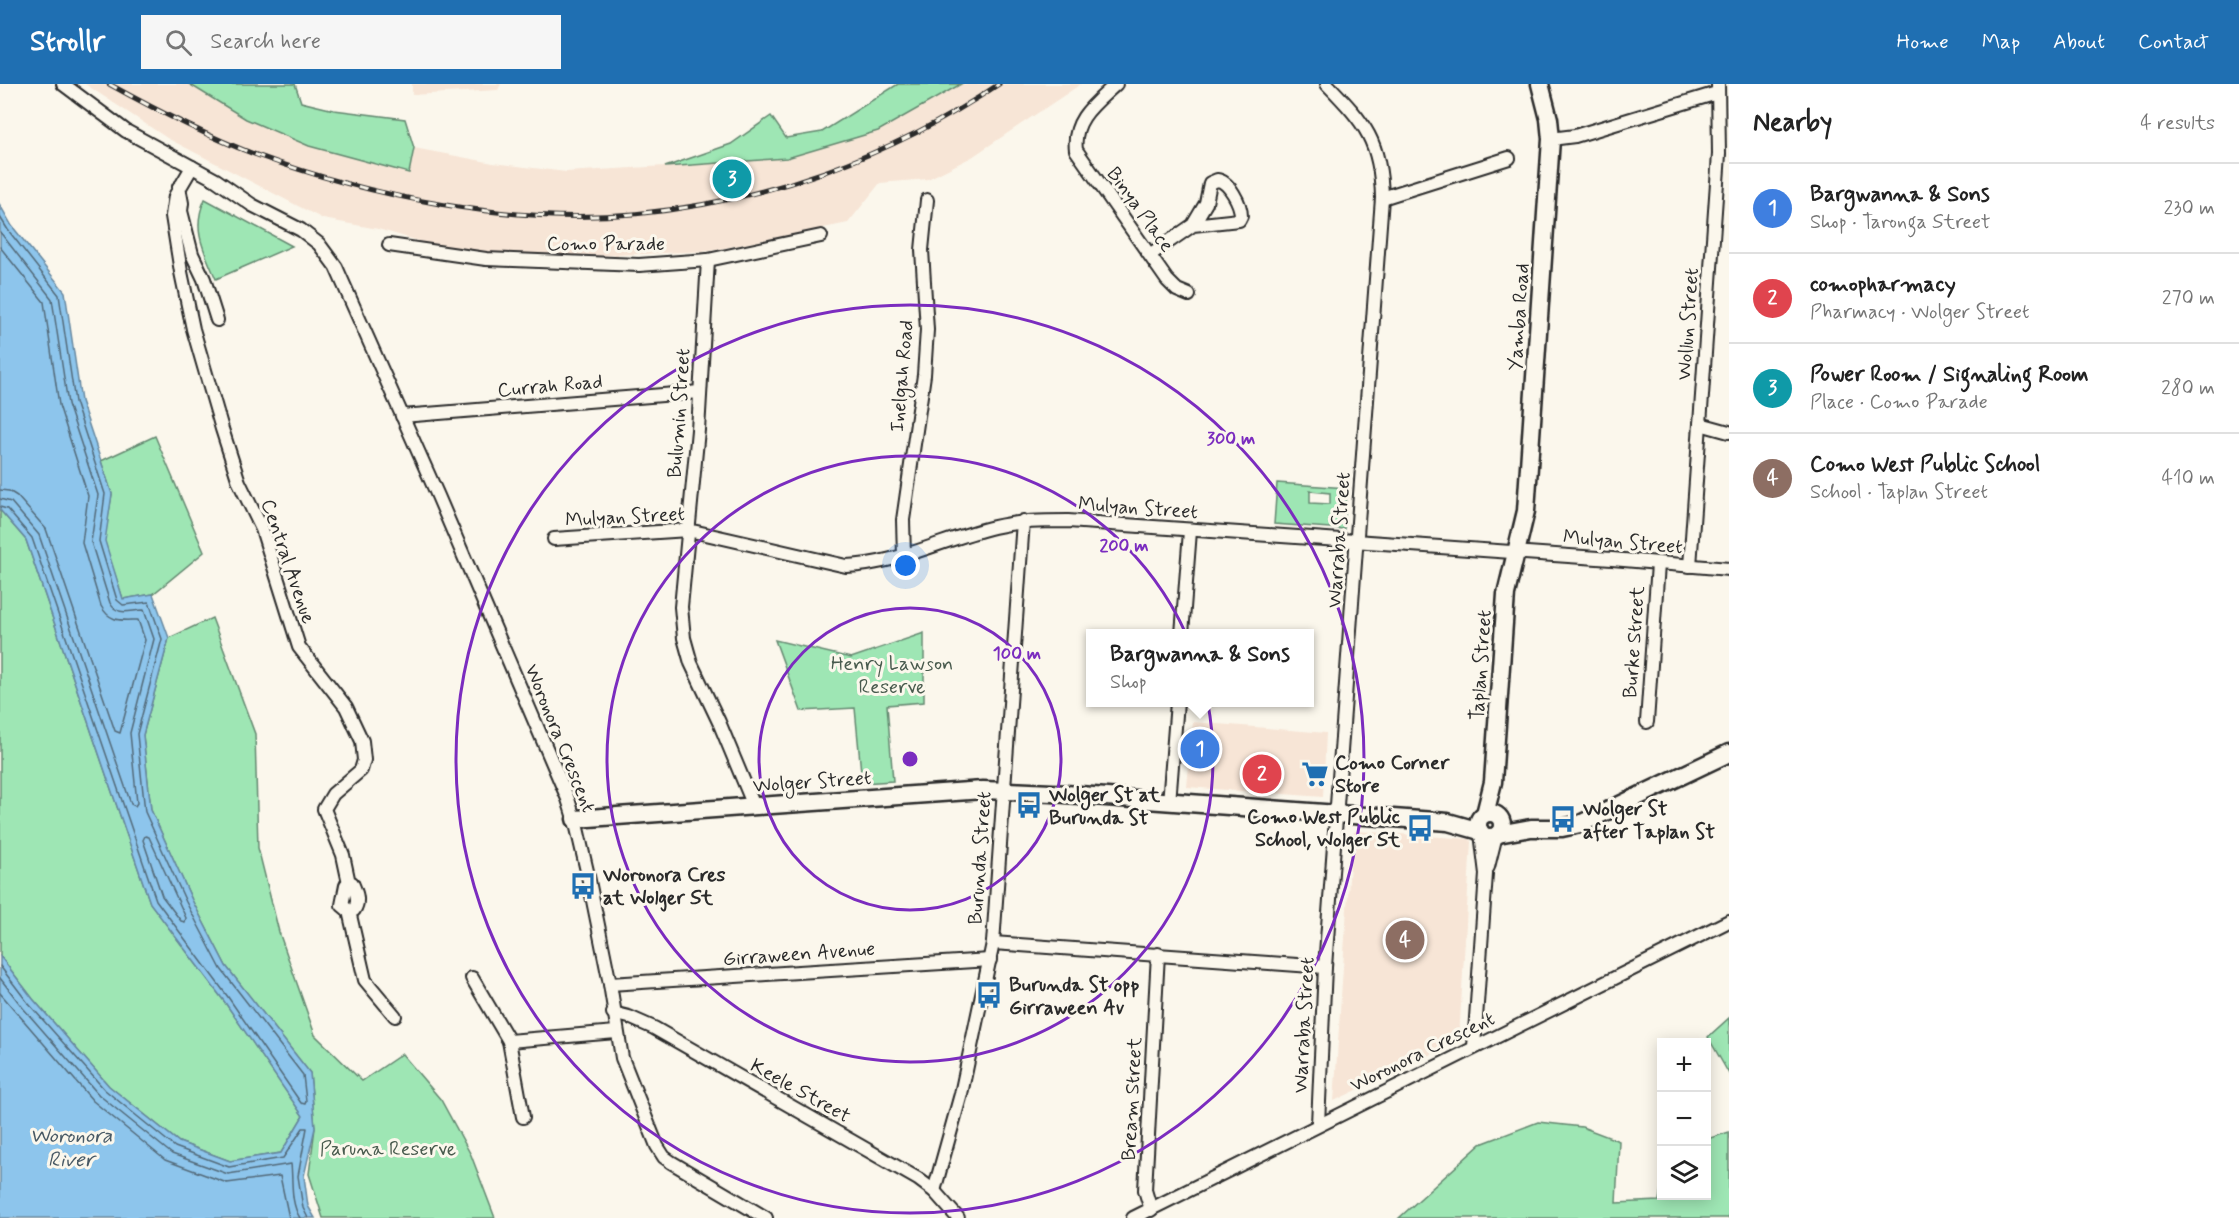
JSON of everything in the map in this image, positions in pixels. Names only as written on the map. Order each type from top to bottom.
[{"type":"street","points":[[63,84],[126,131],[192,167]]},
{"type":"street","name":"Binya Place","points":[[1116,84],[1083,116],[1075,136],[1076,150],[1172,285],[1190,295]]},
{"type":"street","name":"Warraba Street","points":[[1318,1124],[1325,968],[1382,198],[1378,157],[1372,138],[1361,120],[1327,84]]},
{"type":"street","name":"Yamba Road","points":[[1515,552],[1526,511],[1551,138],[1549,119],[1539,84]]},
{"type":"street","points":[[1551,138],[1575,136],[1718,89]]},
{"type":"street","name":"Wollun Street","points":[[1690,566],[1723,169],[1718,89]]},
{"type":"street","points":[[1382,198],[1509,158]]},
{"type":"street","name":"Central Avenue","points":[[192,167],[175,196],[172,216],[193,329],[229,455],[239,483],[262,529],[299,647],[345,707],[362,741],[364,760],[361,770],[333,794],[324,809],[343,855],[349,883],[352,883],[357,899],[357,906],[354,910],[349,911],[365,980],[394,1016]]},
{"type":"street","name":"Woronora Crescent","points":[[192,167],[252,205],[301,230],[328,254],[343,280],[575,819],[610,984],[616,1032],[628,1079],[657,1146],[664,1157],[766,1218]]},
{"type":"street","points":[[1151,255],[1193,225],[1206,202],[1210,183],[1217,180],[1226,182],[1240,207],[1239,220],[1193,225]]},
{"type":"street","points":[[179,187],[183,202],[181,211],[192,254],[204,279],[217,320]]},
{"type":"street","name":"Inelgah Road","points":[[904,556],[903,520],[919,418],[927,330],[922,250],[927,200]]},
{"type":"street","name":"Como Parade","points":[[389,245],[486,259],[639,266],[708,260],[821,236]]},
{"type":"street","name":"Bulumin Street","points":[[708,260],[700,392],[681,607],[684,638],[691,663],[719,722],[753,806]]},
{"type":"street","name":"Currah Road","points":[[402,416],[700,392]]},
{"type":"street","points":[[1700,424],[1729,432]]},
{"type":"street","name":"Mulyan Street","points":[[555,539],[688,530],[846,566],[870,565],[904,556],[992,527],[1023,521],[1068,521],[1729,569]]},
{"type":"street","name":"Burunda Street","points":[[934,1191],[961,1094],[993,943],[1002,791],[1011,700],[1023,521]]},
{"type":"street","points":[[1182,629],[1190,531]]},
{"type":"street","name":"Taplan Street","points":[[1474,1047],[1506,594],[1515,552]]},
{"type":"street","name":"Burke Street","points":[[1647,722],[1658,564]]},
{"type":"street","points":[[1169,803],[1177,707]]},
{"type":"street","name":"Wolger Street","points":[[575,819],[946,792],[1002,791],[1531,828],[1562,828],[1580,824],[1729,753]]},
{"type":"street","name":"Woronora Crescent","points":[[1133,1218],[1729,921]]},
{"type":"street","points":[[993,943],[1325,968]]},
{"type":"street","name":"Bream Street","points":[[1151,1210],[1145,1190],[1158,954]]},
{"type":"street","name":"Girraween Avenue","points":[[610,984],[990,960]]},
{"type":"street","points":[[472,978],[509,1041],[523,1117]]},
{"type":"street","name":"Keele Street","points":[[614,1013],[654,1028],[880,1156],[934,1191],[958,1218]]},
{"type":"street","points":[[509,1041],[616,1032]]},
{"type":"shaded area","points":[[85,84],[295,84],[301,102],[334,110],[405,119],[414,148],[493,163],[566,172],[665,166],[731,144],[771,116],[786,138],[822,133],[898,84],[1081,84],[972,157],[928,179],[880,183],[848,223],[710,251],[571,257],[501,254],[436,246],[378,229],[323,219],[167,138]]},
{"type":"shaded area","points":[[412,84],[501,84],[498,90],[412,95]]},
{"type":"shaded area","points":[[1193,722],[1326,733],[1323,797],[1187,787]]},
{"type":"shaded area","points":[[1356,831],[1470,839],[1459,1038],[1455,1043],[1334,1101],[1352,834]]},
{"type":"green space","points":[[189,84],[295,84],[301,102],[334,110],[405,119],[414,148],[409,173],[309,146],[246,119]]},
{"type":"green space","points":[[898,84],[961,84],[878,131],[787,158],[665,167],[731,144],[771,116],[786,138],[822,132]]},
{"type":"green space","points":[[205,199],[292,246],[216,279],[199,230],[199,220]]},
{"type":"green space","points":[[155,436],[204,552],[153,594],[123,599],[104,541],[112,494],[101,461]]},
{"type":"green space","points":[[1277,483],[1347,488],[1344,529],[1274,524]],"holes":[[[1310,491],[1330,493],[1330,504],[1310,503]]]},
{"type":"green space","points":[[0,510],[26,540],[150,903],[224,1001],[303,1116],[281,1153],[230,1161],[179,1142],[109,1086],[33,999],[0,956]]},
{"type":"green space","name":"Paruna Reserve","points":[[212,618],[255,734],[258,848],[279,932],[315,1035],[362,1081],[402,1054],[441,1100],[471,1155],[495,1218],[323,1218],[309,1174],[315,1128],[310,1073],[226,966],[192,900],[151,810],[143,735],[169,638]]},
{"type":"green space","name":"Henry Lawson Reserve","points":[[924,633],[924,702],[887,705],[893,781],[862,783],[855,708],[801,711],[775,640],[851,658]]},
{"type":"green space","points":[[1729,1018],[1729,1074],[1711,1042],[1711,1038],[1708,1037]]},
{"type":"green space","points":[[1538,1122],[1582,1127],[1619,1141],[1616,1203],[1711,1200],[1711,1138],[1729,1132],[1729,1218],[1399,1218],[1481,1144]]},
{"type":"water","name":"Woronora River","points":[[0,205],[12,226],[65,292],[81,401],[112,494],[105,541],[123,599],[153,594],[169,638],[143,735],[151,810],[192,900],[226,966],[310,1073],[315,1128],[304,1176],[308,1206],[315,1218],[0,1218],[0,956],[33,999],[109,1086],[179,1142],[230,1161],[281,1153],[303,1116],[224,1001],[150,903],[26,540],[0,510]]},
{"type":"railway","points":[[109,84],[180,122],[235,147],[345,183],[393,195],[490,211],[587,216],[634,214],[683,208],[731,199],[825,172],[915,133],[999,84]]},
{"type":"place","name":"Power Room / Signaling Room","points":[[732,179]]},
{"type":"place","name":"Bargwanna & Sons","points":[[1200,749]]},
{"type":"place","name":"comopharmacy","points":[[1262,774]]},
{"type":"place","name":"Como Corner Store","points":[[1315,774]]},
{"type":"place","name":"Wolger St at Burunda St","points":[[1029,805]]},
{"type":"place","name":"Wolger St after Taplan St","points":[[1563,819]]},
{"type":"place","name":"Como West Public School, Wolger St","points":[[1420,828]]},
{"type":"place","name":"Woronora Cres at Wolger St","points":[[583,886]]},
{"type":"place","name":"Como West Public School","points":[[1405,940]]},
{"type":"place","name":"Burunda St opp Girraween Av","points":[[989,995]]}]
